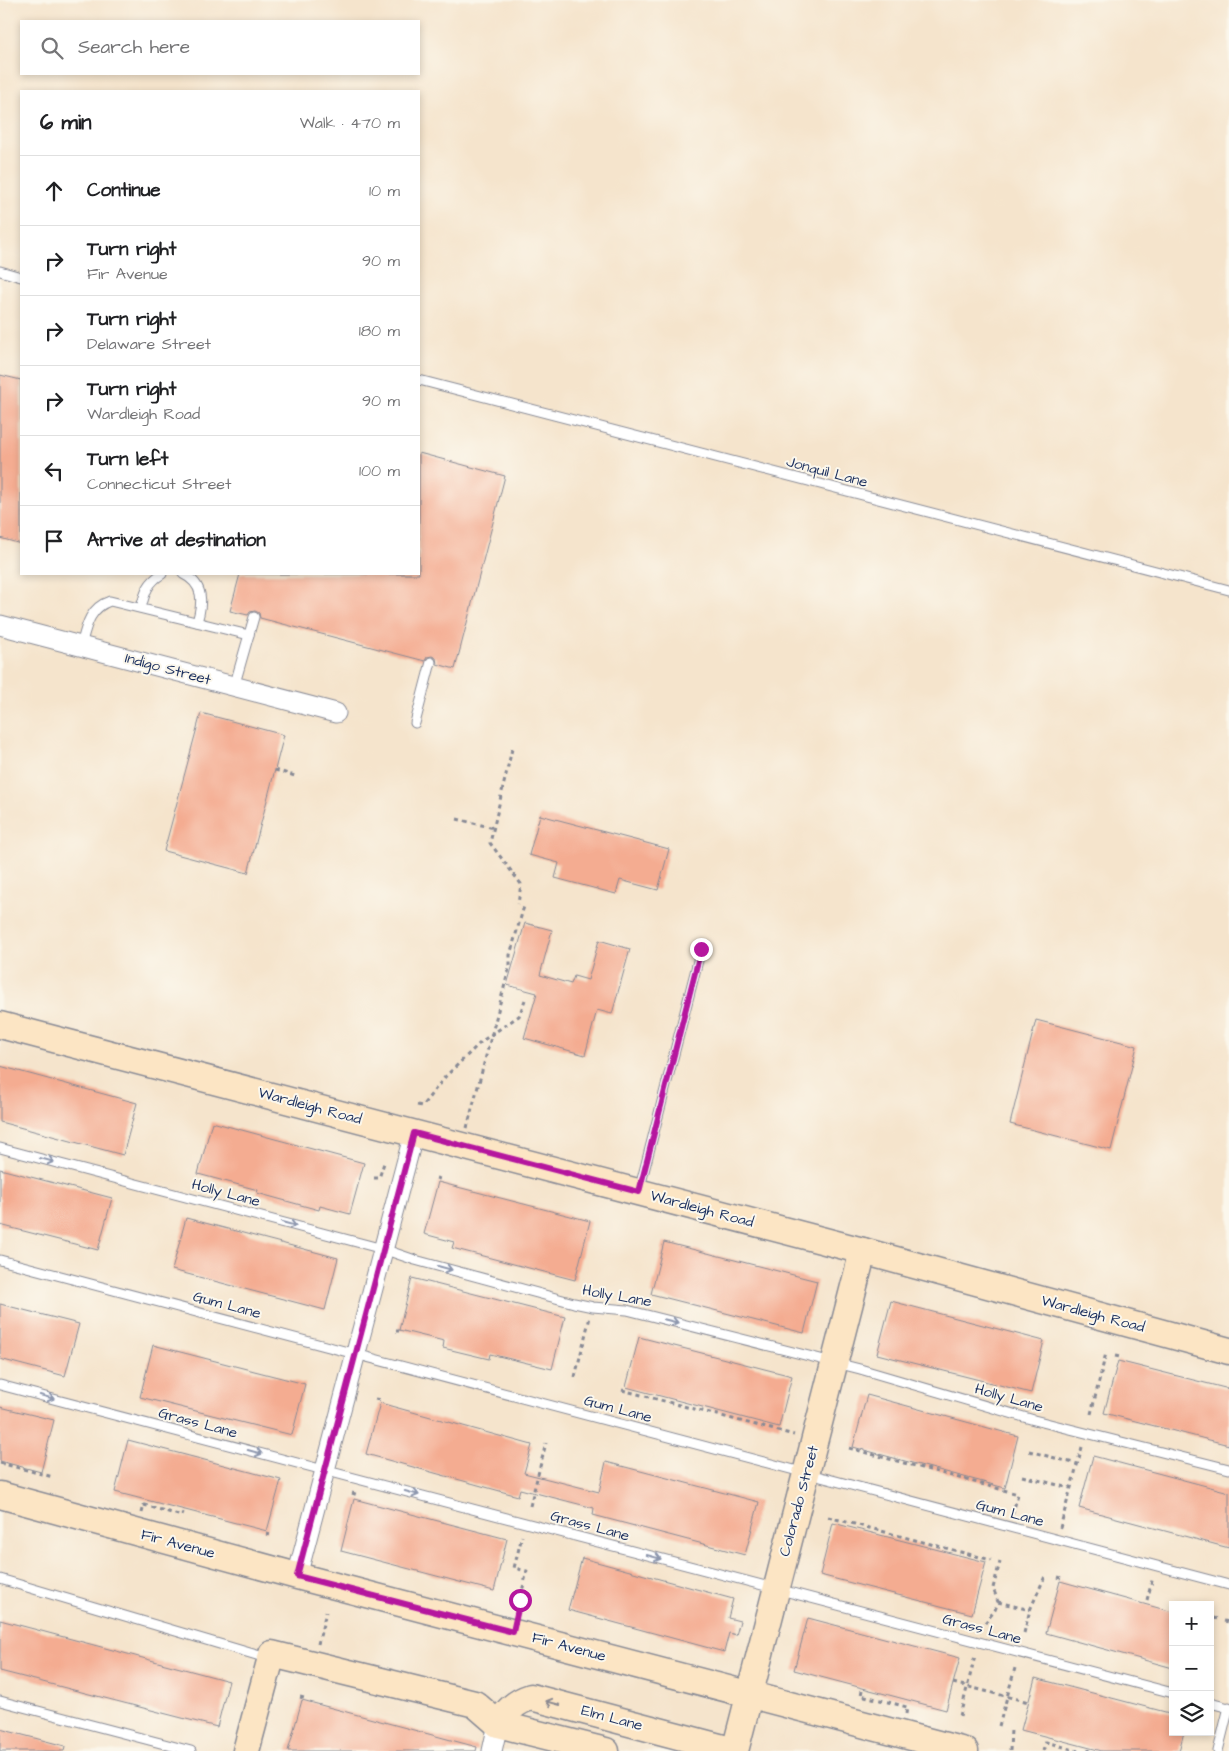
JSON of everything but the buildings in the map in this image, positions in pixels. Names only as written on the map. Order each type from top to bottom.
[{"type":"street","name":"Indigo Street","points":[[0,625],[336,713]]},
{"type":"street","name":"Wardleigh Road","points":[[0,1025],[863,1251],[1229,1351]]},
{"type":"street","points":[[297,1576],[414,1133]]},
{"type":"street","name":"Colorado Street","points":[[735,1751],[863,1251]]},
{"type":"street","name":"Fir Avenue","points":[[0,1495],[297,1576],[965,1751]]},
{"type":"street","points":[[246,1751],[272,1654],[476,1704],[498,1724],[606,1751]]},
{"type":"street","name":"Elm Lane","points":[[498,1724],[509,1708],[519,1701],[531,1697],[735,1751]]},
{"type":"street","points":[[492,1751],[498,1724]]},
{"type":"lane","points":[[0,271],[20,277]]},
{"type":"lane","name":"Jonquil Lane","points":[[420,380],[1229,590]]},
{"type":"lane","points":[[141,608],[147,587],[160,575]]},
{"type":"lane","points":[[185,575],[194,581],[201,593],[202,607],[197,622]]},
{"type":"lane","points":[[81,646],[88,621],[94,610],[110,601],[249,635]]},
{"type":"lane","points":[[234,687],[254,617]]},
{"type":"lane","points":[[415,722],[431,662]]},
{"type":"lane","points":[[639,1192],[701,949]]},
{"type":"lane","name":"Holly Lane","points":[[0,1148],[383,1248],[415,1260],[574,1303],[627,1310],[860,1369],[1034,1420],[1229,1469]]},
{"type":"lane","name":"Gum Lane","points":[[0,1260],[1229,1585]]},
{"type":"lane","name":"Grass Lane","points":[[0,1385],[1169,1693]]},
{"type":"lane","points":[[0,1579],[260,1656],[272,1654]]},
{"type":"lane","points":[[0,1701],[191,1751]]},
{"type":"lane","points":[[1214,1704],[1229,1708],[1218,1751]]},
{"type":"path","points":[[512,749],[490,843],[521,884],[518,904]]},
{"type":"path","points":[[275,770],[295,776]]},
{"type":"path","points":[[457,818],[494,828]]},
{"type":"path","points":[[467,1128],[524,906]]},
{"type":"path","points":[[418,1105],[422,1106],[446,1077],[482,1041],[519,1016],[525,1000]]},
{"type":"path","points":[[374,1178],[379,1178],[384,1163]]},
{"type":"path","points":[[574,1377],[590,1317]]},
{"type":"path","points":[[1091,1414],[1106,1353]]},
{"type":"path","points":[[1115,1356],[1120,1357]]},
{"type":"path","points":[[622,1390],[783,1432]]},
{"type":"path","points":[[375,1399],[381,1400]]},
{"type":"path","points":[[530,1506],[546,1443]]},
{"type":"path","points":[[1060,1528],[1082,1447]]},
{"type":"path","points":[[849,1448],[1018,1494],[1012,1516]]},
{"type":"path","points":[[1029,1452],[1077,1464]]},
{"type":"path","points":[[0,1463],[53,1477]]},
{"type":"path","points":[[1022,1476],[1070,1488]]},
{"type":"path","points":[[352,1494],[358,1495]]},
{"type":"path","points":[[144,1505],[182,1516],[183,1512]]},
{"type":"path","points":[[828,1517],[991,1560]]},
{"type":"path","points":[[266,1534],[272,1535]]},
{"type":"path","points":[[513,1632],[527,1571],[514,1568],[522,1536]]},
{"type":"path","points":[[985,1623],[996,1610],[998,1602],[993,1588],[1000,1562]]},
{"type":"path","points":[[1147,1600],[1156,1565]]},
{"type":"path","points":[[1024,1633],[1030,1610],[1046,1574]]},
{"type":"path","points":[[998,1602],[1030,1610]]},
{"type":"path","points":[[317,1650],[326,1612]]},
{"type":"path","points":[[1214,1618],[1219,1619]]},
{"type":"path","points":[[1224,1621],[1229,1622]]},
{"type":"path","points":[[960,1716],[975,1656]]},
{"type":"path","points":[[999,1726],[1016,1668]]},
{"type":"path","points":[[954,1683],[1028,1702]]},
{"type":"path","points":[[862,1690],[861,1695],[907,1707]]},
{"type":"path","points":[[1010,1751],[1012,1729]]},
{"type":"path","points":[[1043,1751],[1046,1742],[1078,1751]]},
{"type":"route","points":[[520,1600],[513,1632],[297,1576],[414,1133],[639,1192],[701,949]]}]
